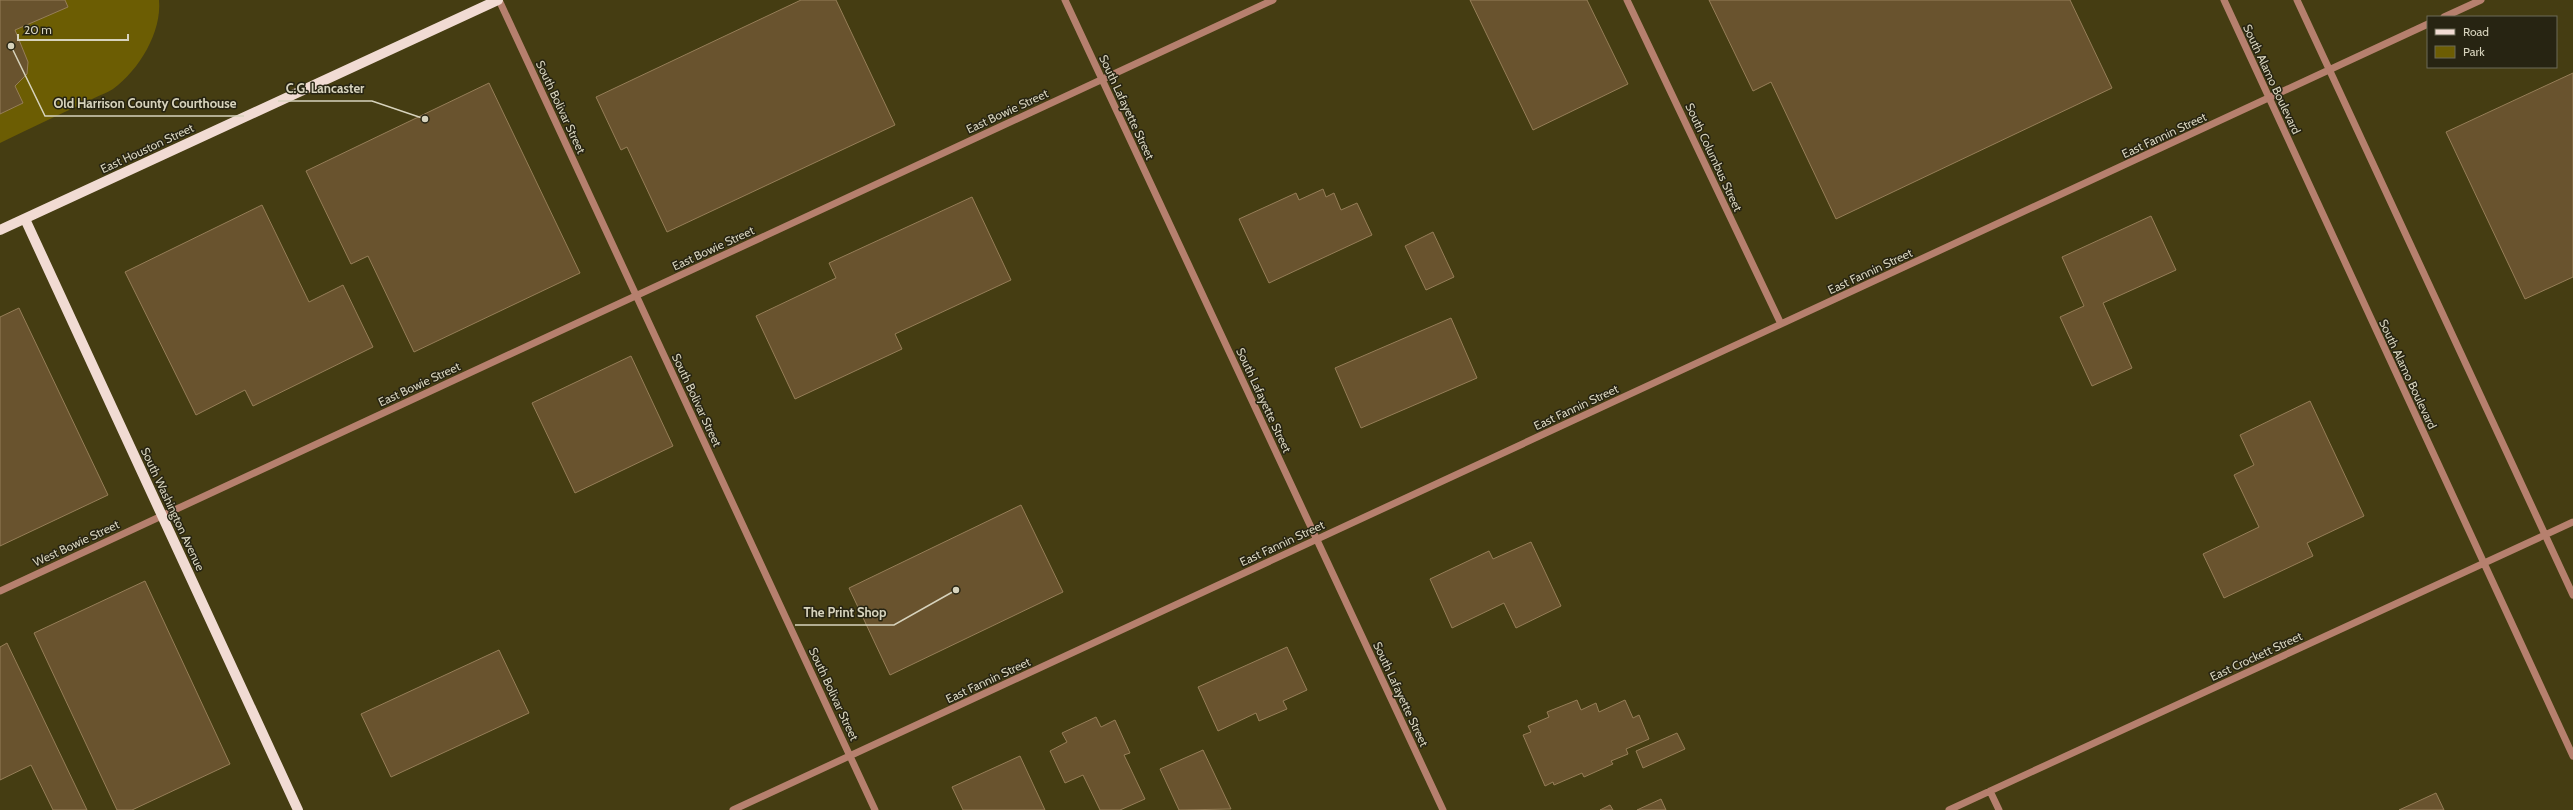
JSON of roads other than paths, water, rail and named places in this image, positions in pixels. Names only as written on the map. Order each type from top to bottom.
[{"type":"main road","name":"East Houston Street","points":[[0,230],[499,0]]},
{"type":"main road","name":"South Washington Avenue","points":[[25,219],[298,810]]},
{"type":"street","name":"South Bolivar Street","points":[[499,0],[875,810]]},
{"type":"street","name":"South Lafayette Street","points":[[1065,0],[1443,810]]},
{"type":"street","name":"East Bowie Street","points":[[162,515],[1273,0]]},
{"type":"street","name":"South Columbus Street","points":[[1627,0],[1781,324]]},
{"type":"street","name":"South Alamo Boulevard","points":[[2224,0],[2482,563],[2573,756]]},
{"type":"street","points":[[2297,0],[2573,595]]},
{"type":"street","points":[[2446,16],[2481,0]]},
{"type":"street","name":"East Fannin Street","points":[[733,810],[2427,24]]},
{"type":"street","name":"West Bowie Street","points":[[0,591],[162,515]]},
{"type":"street","name":"East Crockett Street","points":[[1949,810],[2573,522]]},
{"type":"street","points":[[1990,791],[1999,810]]},
{"type":"place","name":"Old Harrison County Courthouse","points":[[11,46]]},
{"type":"place","name":"C.G. Lancaster","points":[[425,119]]},
{"type":"place","name":"The Print Shop","points":[[956,590]]}]
